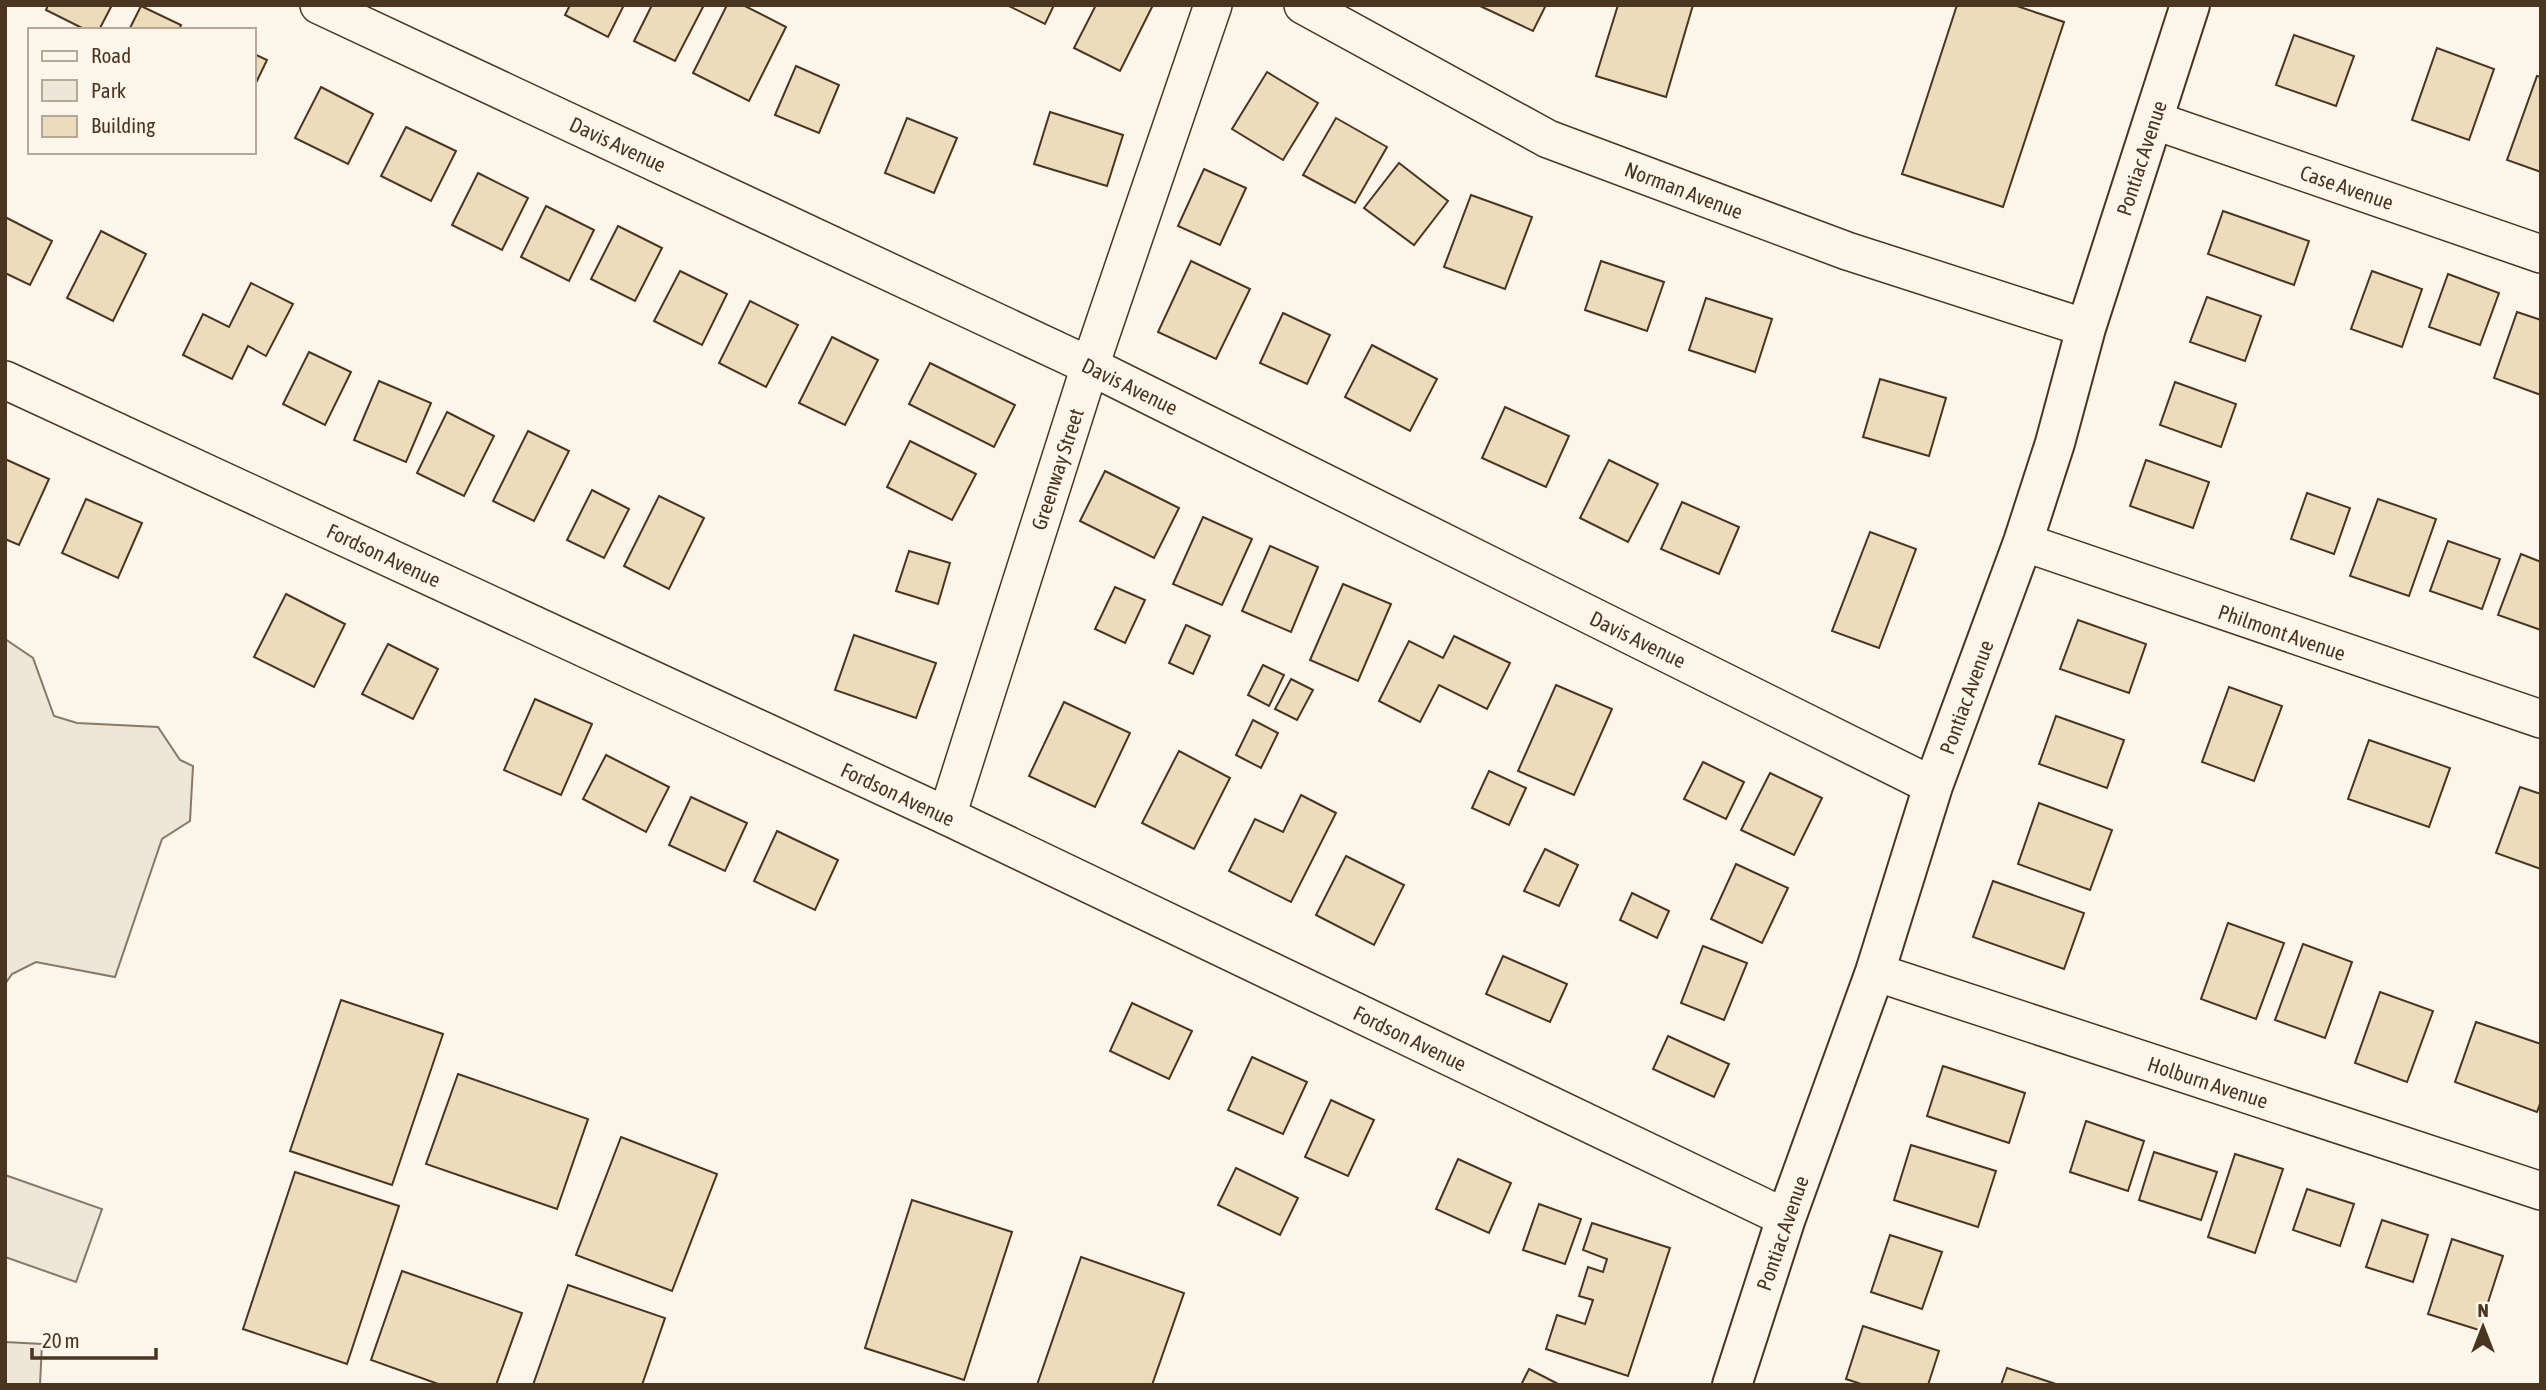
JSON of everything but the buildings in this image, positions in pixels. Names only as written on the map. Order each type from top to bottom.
[{"type":"main road","name":"Pontiac Avenue","points":[[1732,1385],[1786,1218],[1875,972],[1933,786],[2023,542],[2055,443],[2086,328],[2190,5]]},
{"type":"street","name":"Davis Avenue","points":[[319,5],[1090,366],[1933,786]]},
{"type":"street","name":"Greenway Street","points":[[947,816],[1090,366],[1213,5]]},
{"type":"street","name":"Norman Avenue","points":[[1303,5],[1548,139],[1847,251],[2086,328]]},
{"type":"street","name":"Case Avenue","points":[[2153,120],[2541,254]]},
{"type":"street","name":"Fordson Avenue","points":[[5,380],[947,816],[1786,1218]]},
{"type":"street","name":"Philmont Avenue","points":[[2023,542],[2541,719]]},
{"type":"street","name":"Holburn Avenue","points":[[1875,972],[2541,1191]]},
{"type":"green space","points":[[5,639],[33,658],[54,716],[77,723],[158,727],[180,760],[193,766],[190,821],[162,839],[115,977],[36,962],[12,974],[5,984]]},
{"type":"green space","points":[[5,1175],[102,1209],[76,1282],[5,1257]]},
{"type":"green space","points":[[5,1342],[42,1344],[40,1385],[5,1385]]}]
